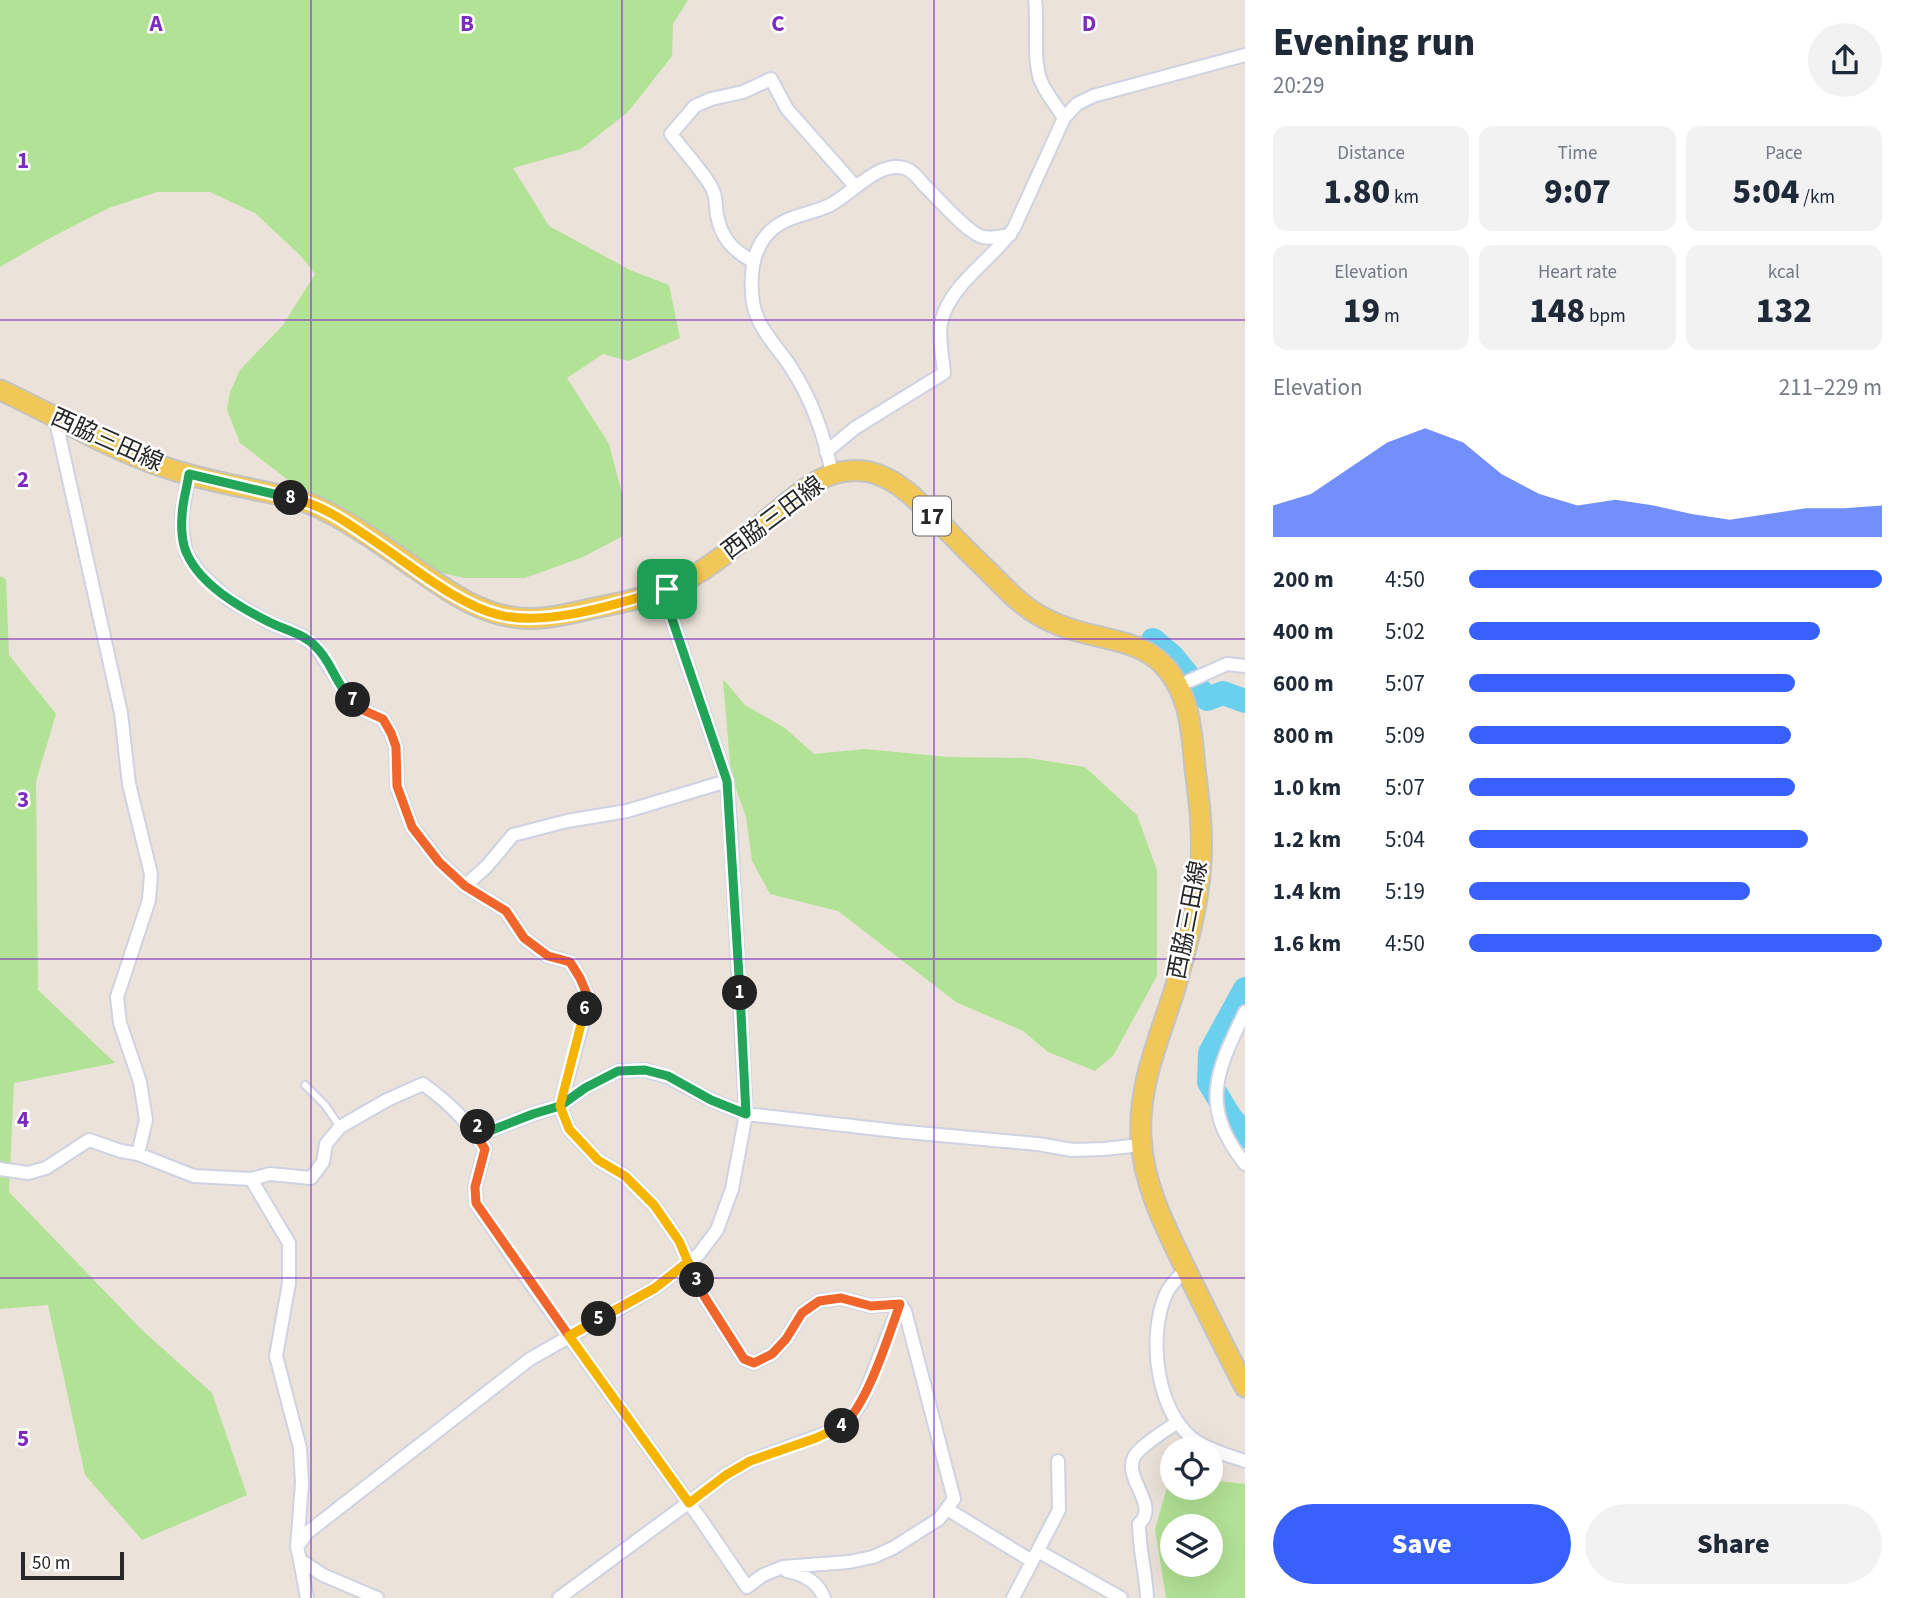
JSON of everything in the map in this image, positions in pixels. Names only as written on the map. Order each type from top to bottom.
[{"type":"main road","name":"西脇三田線","points":[[0,390],[112,447],[158,465],[311,504],[338,517],[477,607],[520,619],[554,617],[625,602],[667,589],[712,564],[808,487],[832,474],[849,470],[872,472],[892,480],[918,501],[1013,596],[1038,615],[1064,628],[1135,645],[1149,652],[1166,667],[1178,686],[1186,708],[1201,824],[1202,861],[1198,894],[1183,961],[1143,1093],[1140,1130],[1143,1159],[1155,1199],[1186,1269],[1245,1387]]},
{"type":"street","points":[[1035,0],[1038,20],[1037,63],[1041,82],[1064,118]]},
{"type":"street","points":[[826,452],[855,428],[944,373],[940,325],[950,299],[1010,234],[1064,118],[1077,104],[1093,96],[1245,55]]},
{"type":"street","points":[[752,261],[736,252],[726,240],[717,214],[716,198],[709,183],[671,135],[695,106],[710,99],[743,92],[771,79],[787,109],[855,186]]},
{"type":"street","points":[[832,474],[809,401],[790,366],[760,326],[754,303],[752,261],[762,240],[775,225],[830,205],[855,186],[892,167],[909,170],[981,237],[993,238],[1010,234]]},
{"type":"street","points":[[55,417],[121,713],[130,785],[151,874],[149,900],[117,998],[120,1023],[140,1082],[146,1120],[138,1154]]},
{"type":"street","points":[[189,474],[182,529],[186,553],[199,572],[228,599],[301,635],[316,647],[348,696],[365,711],[383,719],[396,747],[397,786],[412,827],[439,862],[465,886],[506,911],[524,938],[548,956],[570,962],[588,997],[560,1106],[569,1129],[598,1160],[625,1176],[654,1205],[679,1241],[704,1296],[744,1359],[754,1363],[772,1354],[786,1339],[802,1313],[819,1301],[841,1298],[871,1306],[900,1304]]},
{"type":"street","points":[[298,1553],[308,1532],[530,1359],[655,1288],[699,1254],[717,1230],[732,1189],[746,1114],[727,781],[670,613],[667,589]]},
{"type":"street","points":[[1178,686],[1227,664],[1245,666]]},
{"type":"street","points":[[465,886],[513,835],[567,821],[627,811],[727,781]]},
{"type":"street","points":[[1245,1012],[1223,1059],[1215,1097],[1222,1128],[1245,1164]]},
{"type":"street","points":[[470,1126],[492,1130],[560,1106],[585,1088],[618,1071],[645,1070],[668,1076],[711,1100],[746,1114],[1038,1144],[1072,1150],[1142,1145]]},
{"type":"street","points":[[0,1168],[28,1173],[46,1168],[89,1140],[138,1154],[194,1176],[251,1179],[270,1174],[311,1178],[323,1162],[326,1144],[341,1127],[387,1100],[423,1084],[449,1103],[470,1126],[485,1149],[475,1187],[476,1203],[747,1587],[783,1567],[849,1562],[873,1557],[893,1548],[939,1519],[954,1499],[905,1311],[900,1304]]},
{"type":"street","points":[[251,1179],[289,1243],[289,1283],[276,1356],[300,1448],[302,1483],[298,1553],[307,1598]]},
{"type":"street","points":[[1186,1269],[1167,1291],[1160,1311],[1157,1336],[1160,1379],[1165,1398],[1176,1423],[1199,1443],[1245,1461]]},
{"type":"street","points":[[559,1598],[726,1475],[750,1461],[837,1429],[851,1418],[862,1401],[900,1304]]},
{"type":"street","points":[[1147,1598],[1139,1539],[1139,1524],[1145,1518],[1146,1510],[1132,1469],[1134,1457],[1176,1423]]},
{"type":"street","points":[[1013,1598],[1059,1510],[1058,1461]]},
{"type":"street","points":[[947,1509],[1121,1598]]},
{"type":"street","points":[[298,1553],[323,1575],[377,1598]]},
{"type":"street","points":[[770,1573],[785,1570],[803,1574],[821,1591],[824,1598]]},
{"type":"lane","points":[[305,1085],[325,1105],[341,1127]]},
{"type":"green space","points":[[0,0],[688,0],[673,24],[672,56],[628,112],[581,149],[513,168],[549,226],[630,270],[669,285],[680,338],[628,361],[603,354],[567,378],[609,444],[623,497],[623,536],[583,557],[525,578],[464,578],[417,567],[320,508],[240,443],[227,410],[230,392],[240,370],[283,325],[315,274],[301,256],[255,213],[210,192],[157,192],[109,208],[0,267]]},
{"type":"green space","points":[[0,576],[6,579],[9,655],[56,714],[36,781],[38,990],[115,1063],[14,1083],[9,1192],[142,1330],[212,1393],[247,1495],[142,1540],[85,1475],[48,1305],[0,1309]]},
{"type":"green space","points":[[723,679],[745,705],[785,728],[814,754],[865,749],[948,757],[1028,758],[1085,767],[1137,815],[1157,870],[1157,976],[1113,1056],[1095,1071],[1048,1052],[1023,1031],[956,1002],[838,911],[770,894],[752,861],[746,817],[731,775]]},
{"type":"green space","points":[[1223,1481],[1245,1484],[1245,1598],[1166,1598],[1163,1577],[1223,1577],[1223,1514],[1160,1514],[1160,1560],[1155,1529],[1163,1500],[1223,1500]]},
{"type":"waterway","points":[[1153,640],[1173,657],[1207,699],[1223,693],[1245,701]]},
{"type":"waterway","points":[[1245,989],[1210,1053],[1209,1082],[1245,1136]]},
{"type":"route","points":[[667,589],[625,602],[554,617],[520,619],[498,615],[449,591],[338,517],[311,504],[189,474],[182,529],[186,553],[199,572],[228,599],[301,635],[316,647],[348,696],[365,711],[383,719],[396,747],[397,786],[412,827],[439,862],[465,886],[506,911],[524,938],[548,956],[570,962],[580,978],[588,997],[560,1106],[569,1129],[598,1160],[625,1176],[654,1205],[679,1241],[688,1262],[655,1288],[581,1329],[569,1336],[689,1503],[750,1461],[816,1438],[837,1429],[851,1418],[862,1401],[900,1304],[871,1306],[841,1298],[819,1301],[802,1313],[786,1339],[772,1354],[754,1363],[744,1359],[704,1296],[688,1262],[655,1288],[569,1336],[476,1203],[475,1187],[485,1149],[470,1126],[492,1130],[560,1106],[585,1088],[618,1071],[645,1070],[668,1076],[711,1100],[746,1114],[727,781],[670,613],[667,589]]}]
